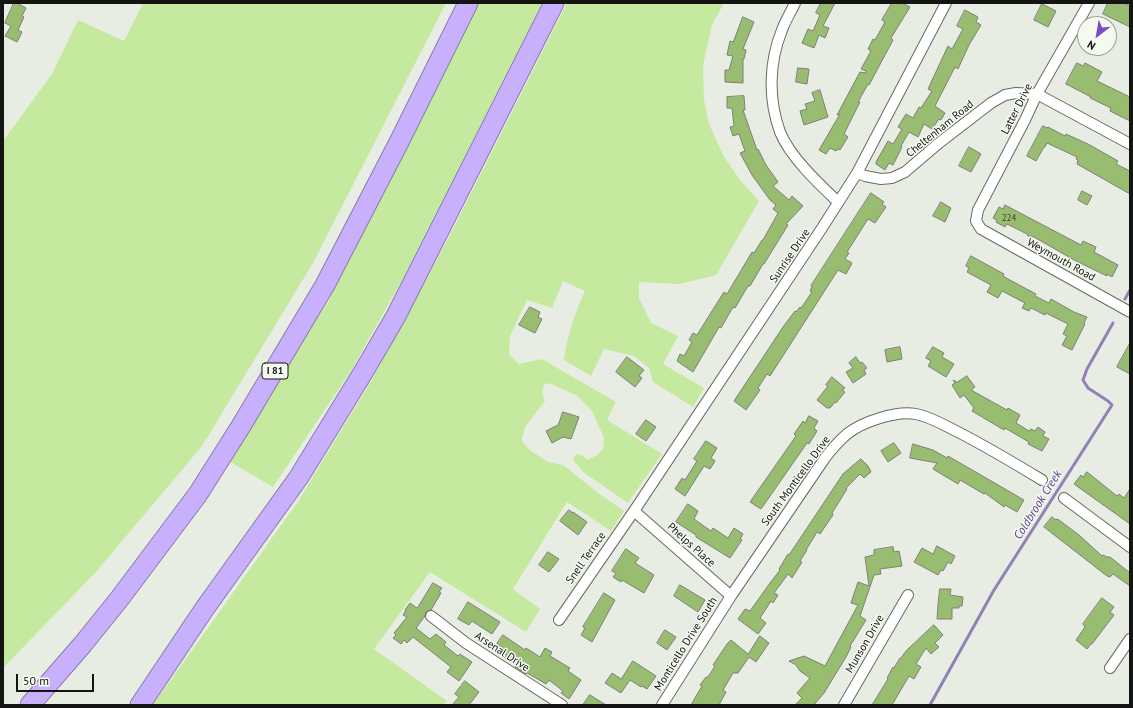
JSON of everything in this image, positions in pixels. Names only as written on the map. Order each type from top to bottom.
[{"type":"highway","name":"I 81","points":[[30,705],[83,644],[120,598],[198,494],[241,426],[325,284],[399,142],[468,3]]},
{"type":"highway","points":[[140,705],[205,608],[299,477],[364,371],[396,316],[554,3]]},
{"type":"street","points":[[796,3],[782,29],[772,65],[772,100],[780,132],[788,146],[810,175],[838,202]]},
{"type":"street","name":"Sunrise Drive","points":[[634,511],[857,173],[946,3]]},
{"type":"street","name":"Latter Drive","points":[[981,229],[976,221],[978,210],[1037,94],[1089,3]]},
{"type":"street","name":"Cheltenham Road","points":[[857,173],[880,179],[892,178],[906,172],[939,143],[991,103],[1005,95],[1016,93],[1037,94]]},
{"type":"street","points":[[1037,94],[1130,144]]},
{"type":"street","name":"Weymouth Road","points":[[981,229],[1130,312]]},
{"type":"street","name":"South Monticello Drive","points":[[731,596],[825,458],[848,434],[861,425],[900,414],[915,413],[932,418],[1042,480]]},
{"type":"street","points":[[1064,498],[1130,547]]},
{"type":"street","name":"Phelps Place","points":[[634,511],[731,596]]},
{"type":"street","name":"Snell Terrace","points":[[559,620],[634,511]]},
{"type":"street","name":"Monticello Drive South","points":[[662,705],[731,596]]},
{"type":"street","name":"Munson Drive","points":[[844,705],[908,596]]},
{"type":"street","name":"Arsenal Drive","points":[[432,616],[466,643],[562,705]]},
{"type":"street","points":[[1110,668],[1130,639]]},
{"type":"green space","points":[[143,3],[446,3],[313,263],[202,446],[96,572],[3,668],[3,141],[52,74],[78,20],[124,41]]},
{"type":"green space","points":[[479,3],[542,3],[402,280],[351,371],[273,487],[225,459],[328,302]]},
{"type":"green space","points":[[567,3],[724,3],[712,25],[703,65],[704,100],[709,124],[724,157],[741,181],[759,201],[716,275],[680,284],[639,282],[639,298],[651,323],[678,336],[663,364],[704,388],[693,407],[653,382],[649,368],[634,356],[604,349],[591,376],[564,360],[572,324],[585,291],[563,281],[552,308],[527,300],[510,336],[509,354],[519,364],[542,359],[616,402],[607,420],[662,454],[628,503],[583,472],[573,460],[576,454],[581,455],[588,460],[597,455],[603,449],[604,438],[592,411],[576,395],[549,383],[544,385],[542,392],[545,401],[525,427],[522,439],[524,444],[531,451],[548,462],[563,465],[624,511],[611,531],[567,502],[513,589],[540,609],[526,632],[430,572],[374,649],[447,701],[444,704],[445,705],[153,705],[297,503],[372,380],[449,237]]},
{"type":"building","points":[[14,3],[26,8],[18,30],[22,32],[17,42],[5,36],[11,26],[5,23]]},
{"type":"building","points":[[821,3],[835,3],[823,26],[829,28],[825,38],[819,35],[814,48],[802,43],[808,29],[813,31],[820,15],[816,13]]},
{"type":"building","points":[[892,3],[902,3],[910,7],[891,38],[893,40],[869,85],[868,84],[858,102],[860,102],[844,134],[848,137],[840,150],[838,149],[836,151],[830,148],[826,154],[819,150],[840,114],[837,115],[860,72],[866,73],[866,71],[861,69],[871,51],[868,49],[885,22],[882,20]]},
{"type":"building","points":[[1108,3],[1124,3],[1130,6],[1130,27],[1117,21],[1117,16],[1107,16],[1103,14]]},
{"type":"building","points":[[1042,4],[1056,11],[1048,27],[1034,20]]},
{"type":"building","points":[[965,10],[978,17],[976,22],[981,25],[969,45],[958,69],[955,67],[935,106],[945,113],[941,120],[939,119],[932,129],[924,124],[918,137],[909,132],[893,165],[889,163],[885,170],[876,164],[876,162],[888,141],[893,144],[902,129],[898,127],[906,114],[913,118],[919,107],[921,108],[932,91],[928,89],[948,46],[952,49],[963,29],[957,26]]},
{"type":"building","points":[[743,17],[754,22],[743,49],[746,50],[743,59],[743,83],[725,82],[725,70],[729,70],[733,56],[727,55],[730,41],[733,42]]},
{"type":"building","points":[[1077,63],[1083,66],[1085,63],[1102,72],[1097,81],[1130,97],[1130,121],[1110,111],[1111,108],[1066,84]]},
{"type":"building","points":[[798,68],[809,69],[807,84],[796,82]]},
{"type":"building","points":[[820,90],[828,117],[804,125],[800,111],[807,109],[805,104],[815,101],[812,93]]},
{"type":"building","points":[[744,96],[745,110],[743,110],[757,150],[758,149],[766,165],[778,182],[773,186],[789,200],[792,196],[803,206],[786,224],[788,225],[764,264],[750,286],[748,286],[735,308],[733,307],[721,328],[719,327],[693,372],[677,361],[680,354],[684,356],[692,342],[689,340],[693,333],[697,335],[724,292],[727,294],[752,252],[754,253],[763,240],[778,213],[773,209],[776,205],[770,200],[752,175],[740,153],[745,151],[739,134],[733,136],[730,127],[734,126],[732,108],[727,108],[727,97]]},
{"type":"building","points":[[1043,126],[1088,144],[1118,161],[1116,164],[1130,171],[1130,194],[1077,164],[1077,157],[1047,143],[1036,161],[1027,156]]},
{"type":"building","points":[[969,147],[981,154],[971,172],[959,166]]},
{"type":"building","points":[[1082,191],[1092,196],[1087,205],[1078,200]]},
{"type":"building","points":[[871,193],[884,202],[882,204],[886,207],[875,223],[868,219],[847,252],[849,253],[845,259],[852,263],[846,274],[838,270],[770,376],[767,374],[758,388],[760,390],[746,410],[734,401],[783,327],[795,311],[796,312],[800,307],[801,308],[812,292],[810,291],[811,286]]},
{"type":"building","points":[[941,202],[951,208],[945,222],[933,216]]},
{"type":"building","points":[[1005,205],[1081,245],[1083,241],[1096,247],[1094,252],[1118,265],[1112,277],[1074,260],[1034,237],[1028,236],[1027,234],[1007,224],[1005,227],[996,222],[997,220],[993,218],[999,207],[1003,209]]},
{"type":"building","points":[[971,256],[1036,294],[1035,296],[1049,303],[1051,299],[1074,312],[1087,317],[1072,350],[1062,345],[1067,336],[1063,334],[1068,324],[1046,313],[1045,315],[1031,308],[1029,311],[1022,308],[1025,303],[1002,291],[998,298],[987,292],[991,285],[967,272],[969,268],[966,266]]},
{"type":"building","points":[[530,307],[540,312],[538,317],[542,319],[535,333],[519,325]]},
{"type":"building","points":[[1130,343],[1130,374],[1117,367]]},
{"type":"building","points":[[900,347],[902,359],[887,362],[885,350]]},
{"type":"building","points":[[933,347],[944,353],[942,357],[954,364],[946,377],[928,366],[931,361],[926,358]]},
{"type":"building","points":[[627,357],[644,370],[639,376],[642,378],[635,387],[616,372]]},
{"type":"building","points":[[856,357],[860,363],[862,362],[867,368],[864,370],[866,374],[853,383],[846,372],[853,368],[849,363]]},
{"type":"building","points":[[967,376],[975,387],[971,390],[1007,410],[1008,408],[1020,415],[1016,423],[1029,431],[1031,429],[1035,431],[1038,427],[1045,432],[1043,436],[1049,439],[1042,451],[1028,444],[1029,442],[1005,428],[1004,430],[972,411],[974,408],[964,395],[960,398],[952,385],[955,383],[953,380],[957,382]]},
{"type":"building","points":[[832,377],[845,388],[842,390],[845,392],[836,403],[835,402],[830,408],[827,408],[817,400],[828,386],[826,385]]},
{"type":"building","points":[[563,412],[579,417],[571,439],[563,437],[552,443],[546,431],[558,425]]},
{"type":"building","points":[[809,416],[818,421],[814,428],[817,431],[761,509],[750,502],[796,436],[794,434],[803,421],[805,423]]},
{"type":"building","points":[[646,420],[656,427],[646,441],[636,434]]},
{"type":"building","points":[[706,441],[717,448],[711,458],[715,461],[710,469],[704,466],[685,496],[675,489],[682,478],[685,480],[697,461],[694,459]]},
{"type":"building","points":[[894,443],[901,453],[888,462],[881,451]]},
{"type":"building","points":[[913,444],[933,450],[947,458],[948,456],[1024,500],[1017,512],[1005,505],[1004,507],[985,493],[984,494],[960,480],[958,484],[933,469],[937,463],[910,458]]},
{"type":"building","points":[[861,459],[868,466],[871,472],[864,478],[860,474],[846,488],[847,489],[832,513],[833,515],[820,534],[817,532],[792,578],[788,574],[774,593],[778,595],[773,603],[771,601],[760,618],[766,623],[758,634],[738,619],[745,609],[750,611],[780,570],[779,569],[788,554],[789,555],[843,474]]},
{"type":"building","points":[[1087,472],[1117,496],[1119,494],[1124,498],[1130,489],[1130,524],[1074,484],[1081,475],[1083,477]]},
{"type":"building","points":[[688,504],[698,511],[694,519],[711,531],[713,528],[728,538],[734,528],[743,534],[740,539],[742,540],[730,558],[696,537],[696,535],[676,522]]},
{"type":"building","points":[[569,510],[587,522],[578,535],[560,521]]},
{"type":"building","points":[[1052,517],[1059,520],[1079,535],[1102,556],[1110,557],[1130,573],[1130,586],[1113,574],[1110,577],[1107,576],[1044,527]]},
{"type":"building","points":[[937,546],[955,556],[951,564],[948,562],[943,571],[941,570],[938,575],[914,562],[922,548],[933,554]]},
{"type":"building","points":[[893,547],[894,552],[899,551],[902,566],[880,569],[881,574],[874,575],[860,616],[866,620],[824,693],[814,705],[795,705],[802,698],[797,693],[810,678],[800,671],[796,665],[789,661],[804,656],[825,666],[858,605],[851,603],[858,582],[869,586],[865,557],[874,555],[874,550]]},
{"type":"building","points":[[626,549],[639,558],[635,563],[654,575],[644,593],[622,580],[621,582],[613,577],[616,573],[612,571]]},
{"type":"building","points":[[548,552],[559,559],[549,572],[539,565]]},
{"type":"building","points":[[433,583],[442,588],[439,592],[441,593],[431,610],[426,612],[425,616],[416,628],[430,639],[436,634],[446,642],[444,645],[458,656],[460,654],[472,662],[459,681],[447,672],[451,667],[413,637],[407,643],[404,640],[401,644],[393,638],[396,635],[394,633],[407,617],[403,615],[410,603],[417,608]]},
{"type":"building","points":[[680,585],[705,600],[698,612],[674,596]]},
{"type":"building","points":[[940,589],[951,589],[950,595],[963,597],[962,606],[959,606],[959,608],[952,608],[952,619],[937,619]]},
{"type":"building","points":[[604,593],[615,600],[592,642],[581,635],[585,628],[583,627]]},
{"type":"building","points":[[1102,598],[1114,607],[1110,612],[1114,615],[1087,649],[1076,640],[1085,627],[1083,624]]},
{"type":"building","points":[[468,602],[500,622],[492,634],[472,621],[469,625],[458,619]]},
{"type":"building","points":[[934,625],[943,635],[935,643],[939,647],[931,654],[926,648],[916,664],[921,667],[914,679],[909,676],[892,705],[872,705],[888,679],[887,678],[893,667],[894,668],[906,651]]},
{"type":"building","points":[[665,630],[676,637],[667,650],[657,643]]},
{"type":"building","points":[[503,635],[525,650],[526,648],[540,657],[545,648],[552,652],[550,656],[570,668],[568,671],[581,680],[569,699],[561,693],[563,691],[549,680],[546,684],[527,673],[526,674],[515,667],[516,665],[493,650]]},
{"type":"building","points":[[760,636],[769,643],[756,662],[749,657],[738,673],[733,673],[723,690],[726,692],[719,705],[691,705],[702,686],[700,685],[706,677],[708,677],[715,666],[713,665],[731,640],[748,654]]},
{"type":"building","points":[[633,661],[656,676],[647,689],[630,680],[621,693],[605,683],[612,673],[621,679]]},
{"type":"building","points":[[465,681],[479,692],[469,705],[452,705],[459,697],[455,694]]},
{"type":"building","points":[[590,695],[606,705],[583,705]]},
{"type":"waterway","name":"Coldbrook Creek","points":[[1125,299],[1130,290]]},
{"type":"waterway","name":"Coldbrook Creek","points":[[930,705],[994,590],[1112,405],[1088,388],[1083,380],[1087,369],[1113,323]]}]
